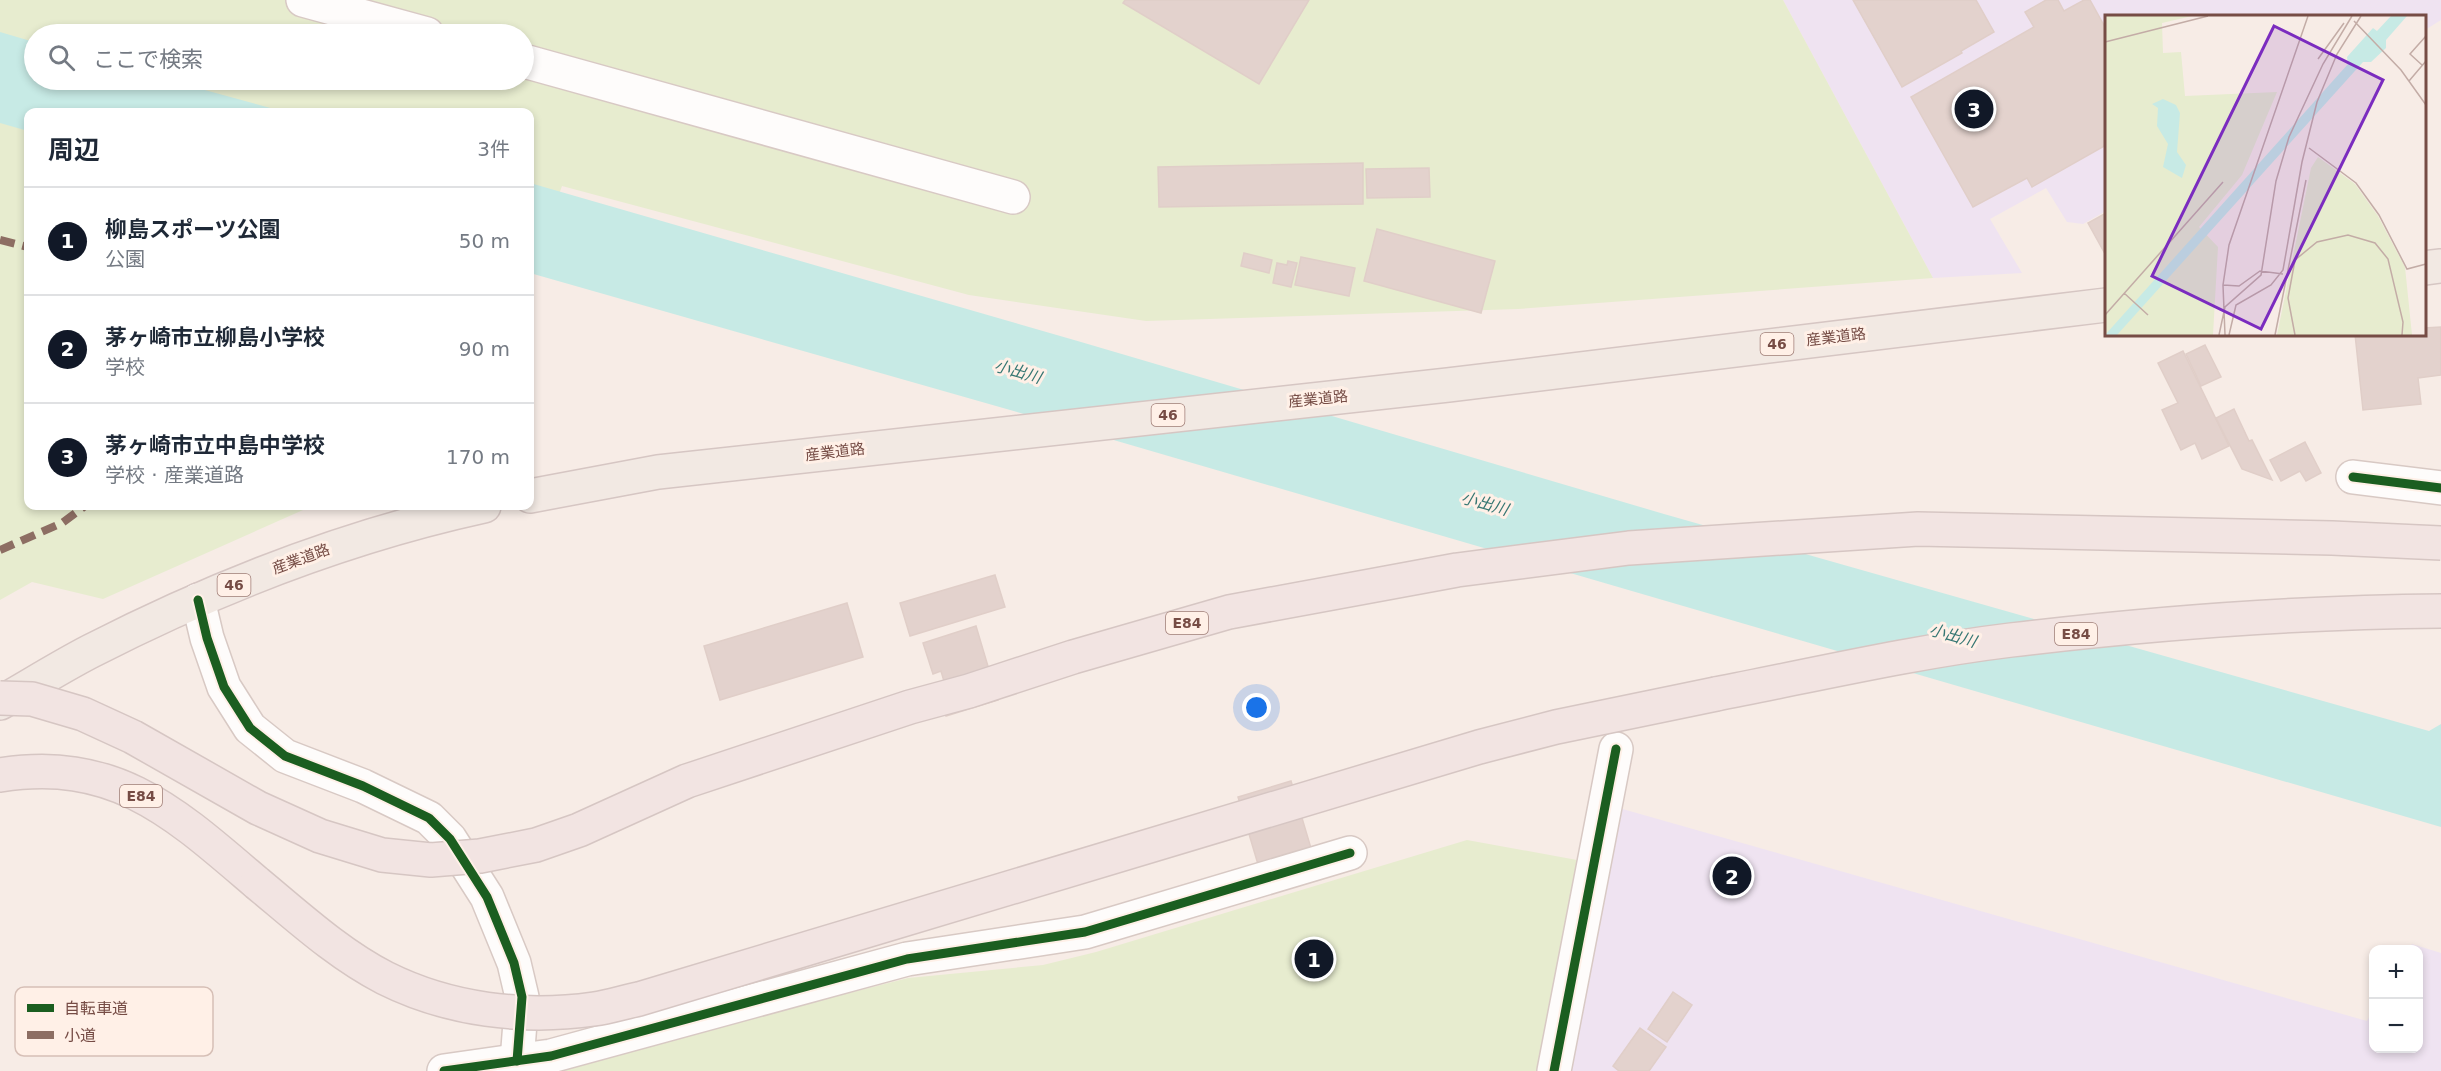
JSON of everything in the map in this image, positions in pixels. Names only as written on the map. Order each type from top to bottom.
[{"type":"highway","name":"E84","points":[[0,698],[32,699],[83,714],[133,737],[258,808],[320,836],[382,855],[430,860],[480,856],[536,845],[579,830],[687,781],[910,707],[1229,612],[1457,570],[1629,548],[1918,529],[2332,538],[2441,543]]},
{"type":"highway","name":"E84","points":[[0,775],[58,773],[93,776],[134,792],[174,814],[346,954],[383,977],[421,994],[496,1011],[546,1013],[595,1009],[639,999],[1479,747],[1556,727],[1868,664],[2009,641],[2252,617],[2441,611]]},
{"type":"main road","points":[[2426,268],[2441,266]]},
{"type":"main road","name":"産業道路","points":[[534,494],[658,472],[1448,385],[2105,305]]},
{"type":"main road","name":"産業道路","points":[[0,703],[90,652],[198,600],[310,555],[424,519],[466,510]]},
{"type":"street","points":[[303,0],[391,24]]},
{"type":"street","points":[[534,64],[1013,197]]},
{"type":"street","points":[[2354,477],[2441,488]]},
{"type":"street","points":[[198,600],[207,638],[224,687],[250,728],[285,756],[363,786],[429,818],[450,839],[487,897],[513,963],[522,997],[517,1061]]},
{"type":"street","points":[[1554,1071],[1616,749]]},
{"type":"street","points":[[444,1071],[551,1056],[907,959],[1085,932],[1350,853]]},
{"type":"shaded area","points":[[1783,0],[2441,0],[2441,20],[2426,29],[2426,15],[2105,15],[2105,212],[2083,224],[2067,222],[2046,188],[1990,219],[2022,273],[1933,278]]},
{"type":"shaded area","points":[[1619,808],[2367,1021],[2369,1017],[2369,1053],[2423,1053],[2423,947],[2441,953],[2441,1071],[1570,1071]]},
{"type":"green space","points":[[0,0],[1783,0],[1933,278],[1518,309],[1146,321],[969,295],[562,186],[534,263],[534,108],[24,108],[24,510],[303,510],[103,599],[32,582],[0,600]]},
{"type":"green space","points":[[1467,840],[1577,860],[1539,1071],[543,1071],[908,978],[1043,965],[1096,952]]},
{"type":"water","points":[[0,32],[24,39],[24,90],[205,90],[270,108],[24,108],[24,130],[0,123]]},
{"type":"water","name":"小出川","points":[[534,184],[1664,514],[2429,731],[2441,724],[2441,827],[1052,422],[534,274]]},
{"type":"building","points":[[1125,0],[1309,0],[1259,84],[1123,3]]},
{"type":"building","points":[[1853,0],[1976,0],[1994,32],[1902,87]]},
{"type":"building","points":[[2046,0],[2058,0],[2064,11],[2084,0],[2090,0],[2105,27],[2105,146],[2032,187],[2027,178],[1973,207],[1911,97],[2034,27],[2025,12]]},
{"type":"building","points":[[1363,163],[1363,204],[1159,207],[1158,167]]},
{"type":"building","points":[[1429,168],[1430,197],[1367,198],[1366,169]]},
{"type":"building","points":[[2105,214],[2104,252],[2088,223]]},
{"type":"building","points":[[1377,229],[1495,261],[1481,313],[1364,281]]},
{"type":"building","points":[[1244,253],[1272,260],[1269,273],[1241,266]]},
{"type":"building","points":[[1301,257],[1355,268],[1349,296],[1295,285]]},
{"type":"building","points":[[1288,261],[1297,263],[1291,287],[1273,283],[1277,263],[1287,265]]},
{"type":"building","points":[[2441,327],[2441,375],[2418,378],[2421,404],[2363,410],[2355,336],[2426,336],[2426,328]]},
{"type":"building","points":[[2205,345],[2221,377],[2201,386],[2186,354]]},
{"type":"building","points":[[2183,351],[2229,446],[2202,459],[2195,443],[2181,450],[2162,410],[2178,403],[2158,363]]},
{"type":"building","points":[[2234,409],[2249,441],[2252,440],[2272,480],[2242,469],[2216,418]]},
{"type":"building","points":[[2305,442],[2321,473],[2306,481],[2300,471],[2281,481],[2270,460]]},
{"type":"building","points":[[995,575],[1005,607],[910,636],[900,603]]},
{"type":"building","points":[[847,603],[863,657],[720,700],[704,646]]},
{"type":"building","points":[[976,626],[998,700],[946,716],[938,690],[946,688],[941,671],[933,674],[923,643]]},
{"type":"building","points":[[1291,781],[1313,855],[1260,871],[1238,797]]},
{"type":"building","points":[[1673,992],[1692,1005],[1667,1042],[1648,1029]]},
{"type":"building","points":[[1640,1028],[1666,1047],[1649,1071],[1619,1071],[1613,1066]]},
{"type":"marked path","points":[[0,240],[24,246]]},
{"type":"marked path","points":[[0,550],[62,523],[80,510]]},
{"type":"cycle path","points":[[2353,477],[2441,488]]},
{"type":"cycle path","points":[[198,600],[207,638],[224,687],[250,728],[285,756],[363,786],[429,818],[450,839],[487,897],[514,963],[522,997],[517,1061]]},
{"type":"cycle path","points":[[1554,1071],[1616,749]]},
{"type":"cycle path","points":[[444,1071],[551,1056],[907,959],[1085,932],[1350,853]]},
{"type":"place","name":"茅ヶ崎市立中島中学校","points":[[1974,109]]},
{"type":"place","name":"茅ヶ崎市立柳島小学校","points":[[1732,876]]},
{"type":"place","name":"柳島スポーツ公園","points":[[1314,959]]}]
